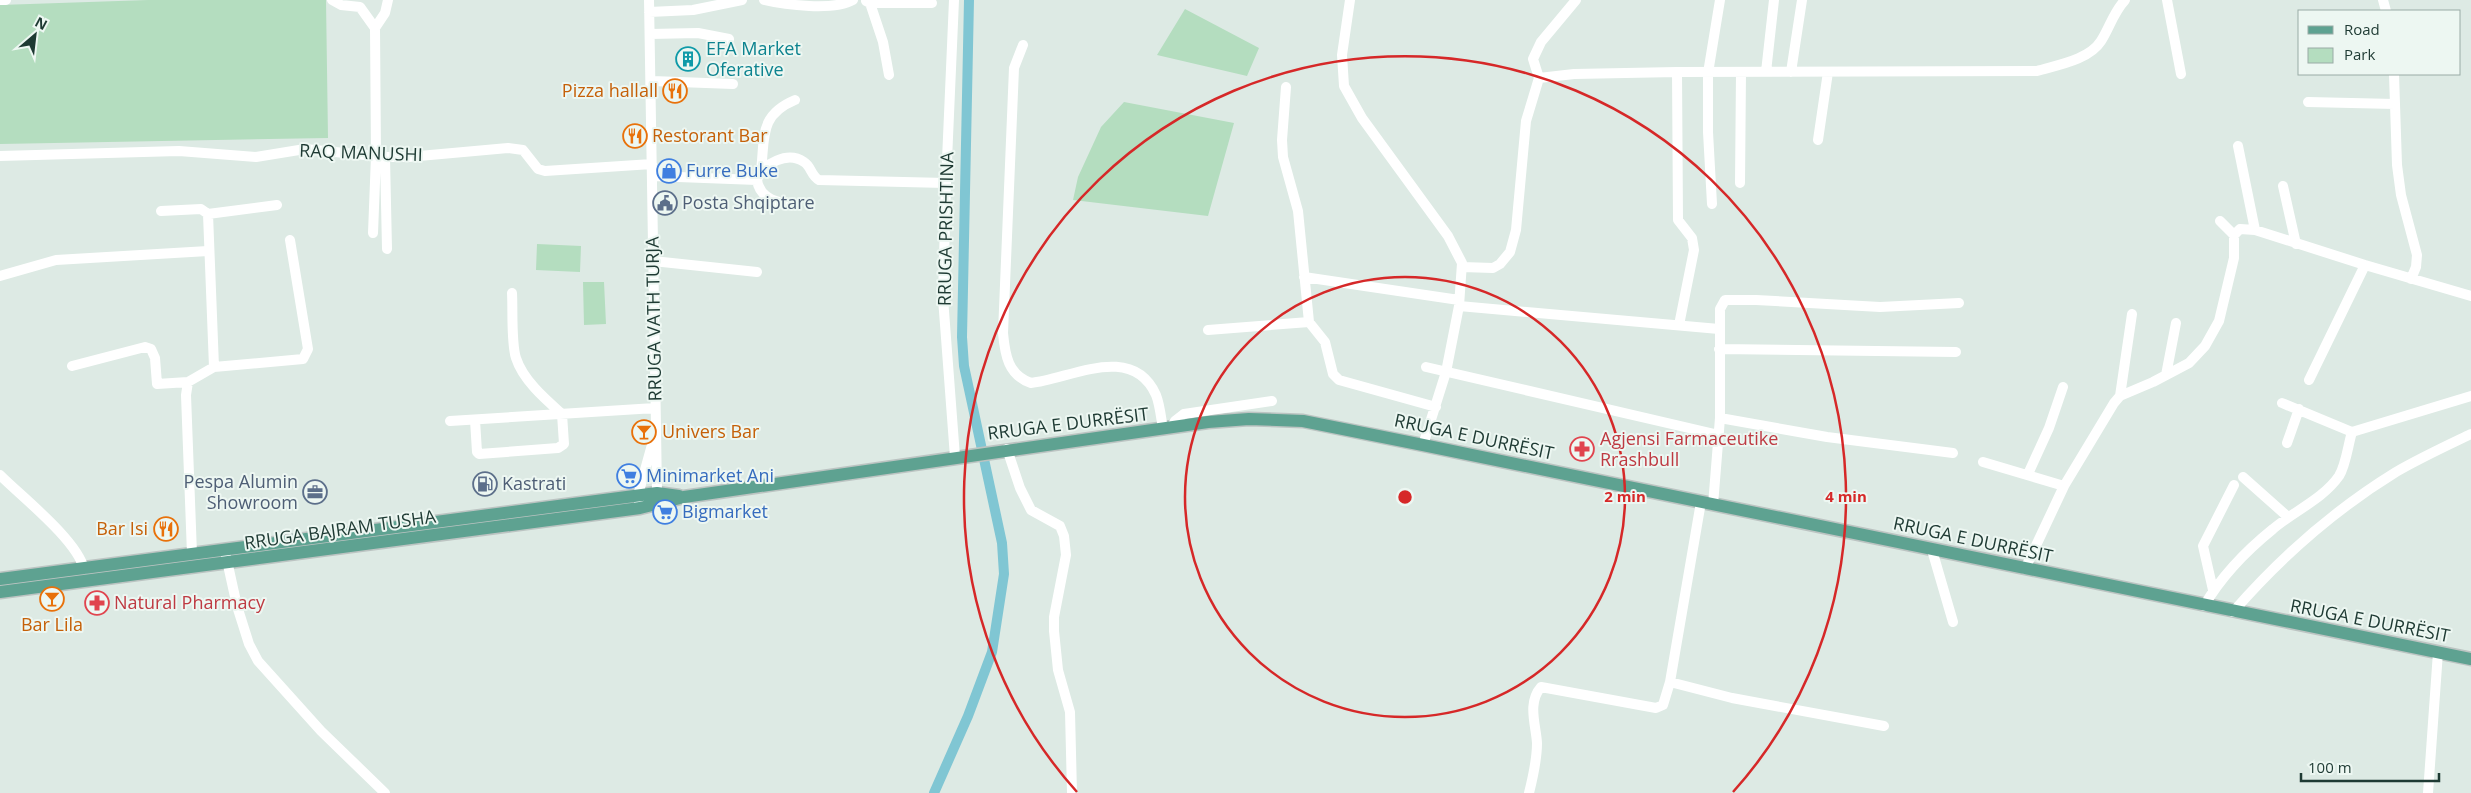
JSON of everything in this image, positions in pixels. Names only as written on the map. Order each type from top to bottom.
[{"type":"main road","name":"RRUGA E DURRËSIT","points":[[960,456],[1208,422],[1277,419],[1302,421],[1423,444],[2233,612],[2471,659]]},
{"type":"main road","name":"RRUGA BAJRAM TUSHA","points":[[0,592],[228,564],[646,508],[684,497],[960,456]]},
{"type":"main road","name":"RRUGA BAJRAM TUSHA","points":[[0,579],[638,495],[657,493],[684,497]]},
{"type":"street","points":[[0,0],[6,0]]},
{"type":"street","points":[[332,0],[341,5],[360,7],[375,28],[380,157],[387,250]]},
{"type":"street","points":[[375,28],[385,13],[388,0]]},
{"type":"street","name":"RRUGA VATH TURJA","points":[[649,0],[652,81],[657,493]]},
{"type":"street","points":[[649,12],[693,10],[742,0]]},
{"type":"street","points":[[764,0],[778,3],[831,5],[848,3],[852,0]]},
{"type":"street","name":"RRUGA PRISHTINA","points":[[954,0],[943,298],[960,456]]},
{"type":"street","points":[[1350,0],[1342,55],[1344,86],[1362,118],[1448,236],[1460,258],[1462,267],[1459,303],[1446,372],[1423,444]]},
{"type":"street","points":[[1462,267],[1493,268],[1500,264],[1510,252],[1516,230],[1526,121],[1539,78],[1533,60],[1536,53],[1576,0]]},
{"type":"street","points":[[1712,204],[1708,132],[1708,73],[1720,0]]},
{"type":"street","points":[[1766,72],[1774,0]]},
{"type":"street","points":[[1791,72],[1802,0]]},
{"type":"street","points":[[1539,78],[1574,74],[1677,72],[2037,71],[2078,57],[2096,46],[2101,40],[2109,20],[2125,0]]},
{"type":"street","points":[[2167,0],[2181,74]]},
{"type":"street","points":[[889,75],[883,42],[868,2],[932,3]]},
{"type":"street","points":[[650,34],[698,33],[728,39]]},
{"type":"street","points":[[1023,45],[1014,68],[1003,333],[1005,352],[1010,366],[1022,380],[1031,383],[1114,366],[1131,370],[1145,380],[1156,395],[1167,428],[1184,414],[1272,401]]},
{"type":"street","points":[[1677,72],[1678,220],[1692,238],[1694,250],[1679,324]]},
{"type":"street","points":[[1740,183],[1741,72]]},
{"type":"street","points":[[1818,140],[1828,72]]},
{"type":"street","points":[[2394,75],[2397,165],[2402,195],[2417,255],[2416,267],[2411,279]]},
{"type":"street","points":[[652,81],[733,84]]},
{"type":"street","points":[[1286,87],[1282,140],[1283,157],[1298,211],[1309,322],[1325,342],[1333,374],[1339,380],[1436,407]]},
{"type":"street","points":[[795,100],[780,106],[771,114],[767,124],[759,175],[759,187],[771,200],[796,205]]},
{"type":"street","points":[[2308,102],[2395,104]]},
{"type":"street","points":[[2238,146],[2255,230]]},
{"type":"street","name":"RAQ MANUSHI","points":[[0,156],[179,151],[256,157],[306,148],[380,157],[408,157],[508,148],[523,150],[538,169],[545,171],[652,164]]},
{"type":"street","points":[[373,233],[380,157]]},
{"type":"street","points":[[652,176],[759,175],[772,162],[792,159],[805,162],[819,180],[946,183]]},
{"type":"street","points":[[2282,186],[2296,244]]},
{"type":"street","points":[[161,211],[201,209],[208,214],[277,205]]},
{"type":"street","points":[[208,214],[214,367]]},
{"type":"street","points":[[2120,396],[2189,363],[2205,346],[2212,334],[2218,321],[2234,258],[2234,235],[2220,220]]},
{"type":"street","points":[[2234,235],[2240,229],[2255,230],[2365,266],[2471,296]]},
{"type":"street","points":[[72,366],[144,347],[151,349],[155,358],[157,384],[188,382],[214,367],[303,358],[308,349],[290,240]]},
{"type":"street","points":[[0,276],[56,260],[208,251]]},
{"type":"street","points":[[653,261],[757,272]]},
{"type":"street","points":[[2308,380],[2365,266]]},
{"type":"street","points":[[1304,277],[1459,303],[1719,329]]},
{"type":"street","points":[[475,420],[477,452],[482,455],[561,448],[564,444],[562,414],[541,394],[520,368],[515,357],[512,292]]},
{"type":"street","points":[[1529,793],[1537,743],[1534,701],[1536,693],[1541,687],[1656,708],[1663,705],[1670,682],[1719,435],[1719,329],[1720,308],[1722,304],[1728,299],[1880,307],[1959,304]]},
{"type":"street","points":[[2025,569],[2064,486],[2120,396],[2132,314]]},
{"type":"street","points":[[1208,330],[1309,322]]},
{"type":"street","points":[[2166,375],[2176,323]]},
{"type":"street","points":[[1719,349],[1956,352]]},
{"type":"street","points":[[1426,367],[1719,435]]},
{"type":"street","points":[[188,382],[186,395],[192,554]]},
{"type":"street","points":[[2028,474],[2049,428],[2063,387]]},
{"type":"street","points":[[2282,403],[2299,408],[2352,432],[2449,401],[2471,396]]},
{"type":"street","points":[[450,421],[655,408]]},
{"type":"street","points":[[2288,443],[2299,408]]},
{"type":"street","points":[[1720,418],[1827,437],[1953,453]]},
{"type":"street","name":"RRUGA VATH TURJA","points":[[638,495],[656,428]]},
{"type":"street","points":[[2204,606],[2213,590],[2243,556],[2272,529],[2314,500],[2340,475],[2352,432]]},
{"type":"street","points":[[2233,612],[2250,592],[2310,537],[2359,496],[2397,471],[2471,434]]},
{"type":"street","points":[[1005,450],[1031,510],[1060,526],[1064,536],[1066,555],[1054,618],[1058,670],[1070,712],[1072,793]]},
{"type":"street","points":[[1983,462],[2064,486]]},
{"type":"street","points":[[0,474],[73,546],[82,561],[84,569]]},
{"type":"street","points":[[2243,477],[2288,517]]},
{"type":"street","points":[[2213,590],[2203,546],[2234,485]]},
{"type":"street","points":[[638,495],[646,508],[657,493]]},
{"type":"street","points":[[225,550],[237,606],[249,644],[258,661],[321,731],[385,793]]},
{"type":"street","points":[[1932,550],[1953,622]]},
{"type":"street","points":[[2428,793],[2438,652]]},
{"type":"street","points":[[1670,682],[1732,698],[1884,726]]},
{"type":"green space","points":[[148,0],[326,0],[328,138],[0,144],[0,5]]},
{"type":"green space","points":[[1185,9],[1259,48],[1247,76],[1157,55]]},
{"type":"green space","points":[[1124,102],[1234,123],[1208,216],[1073,200],[1078,177],[1101,127]]},
{"type":"green space","points":[[537,244],[581,246],[580,272],[536,270]]},
{"type":"green space","points":[[583,282],[604,282],[606,324],[584,325]]},
{"type":"waterway","points":[[934,793],[968,716],[992,652],[1004,574],[1002,543],[964,366],[962,337],[969,0]]},
{"type":"place","name":"EFA Market Oferative","points":[[688,59]]},
{"type":"place","name":"Pizza hallall","points":[[675,91]]},
{"type":"place","name":"Restorant Bar","points":[[635,136]]},
{"type":"place","name":"Furre Buke","points":[[669,171]]},
{"type":"place","name":"Posta Shqiptare","points":[[665,203]]},
{"type":"place","name":"Univers Bar","points":[[644,432]]},
{"type":"place","name":"Agjensi Farmaceutike Rrashbull","points":[[1582,449]]},
{"type":"place","name":"Minimarket Ani","points":[[629,476]]},
{"type":"place","name":"Kastrati","points":[[485,484]]},
{"type":"place","name":"Pespa Alumin Showroom","points":[[315,492]]},
{"type":"place","name":"Bigmarket","points":[[665,512]]},
{"type":"place","name":"Bar Isi","points":[[166,529]]},
{"type":"place","name":"Bar Lila","points":[[52,599]]},
{"type":"place","name":"Natural Pharmacy","points":[[97,603]]}]
